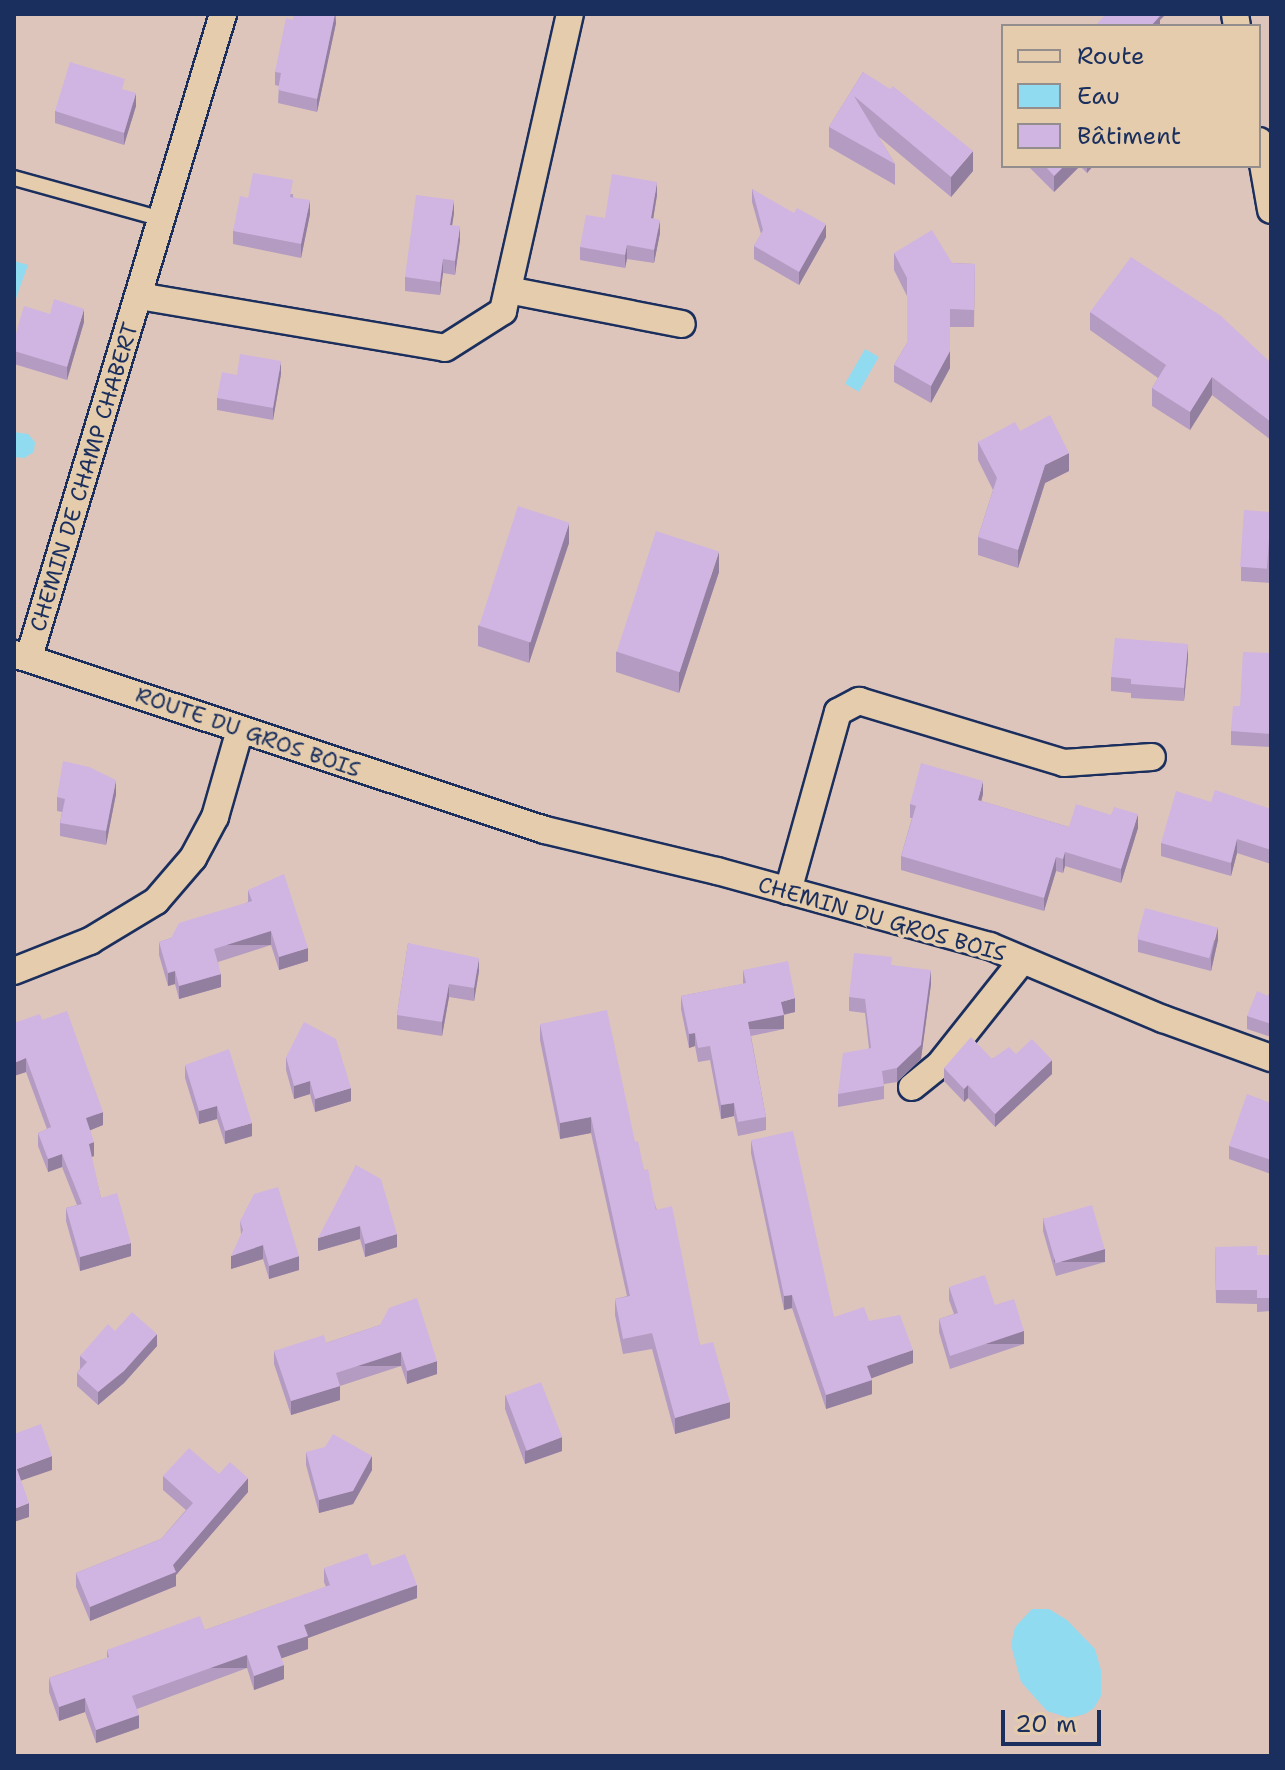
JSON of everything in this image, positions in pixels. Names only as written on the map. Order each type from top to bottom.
[{"type":"street","name":"CHEMIN DE CHAMP CHABERT","points":[[22,656],[139,296],[223,14]]},
{"type":"street","name":"CHEMIN DE CHAMP CHABERT","points":[[139,296],[445,348],[503,311],[570,14]]},
{"type":"street","points":[[1261,152],[1271,210]]},
{"type":"street","points":[[508,290],[682,324]]},
{"type":"street","name":"ROUTE DU GROS BOIS","points":[[22,656],[482,811]]},
{"type":"street","points":[[788,891],[838,712],[859,701],[1064,763],[1152,757]]},
{"type":"street","points":[[14,971],[90,941],[156,901],[193,858],[215,817],[240,730]]},
{"type":"street","name":"CHEMIN DU GROS BOIS","points":[[482,811],[990,946],[1163,1019],[1271,1058]]},
{"type":"street","points":[[912,1087],[940,1064],[1022,961]]},
{"type":"lane","points":[[14,178],[162,219]]},
{"type":"water","points":[[14,261],[28,265],[14,304]]},
{"type":"water","points":[[865,349],[879,357],[859,392],[845,384]]},
{"type":"water","points":[[14,432],[28,434],[35,442],[34,452],[24,458],[14,457]]},
{"type":"water","points":[[1032,1609],[1049,1609],[1067,1620],[1095,1649],[1101,1670],[1101,1696],[1094,1708],[1085,1714],[1069,1718],[1047,1711],[1021,1682],[1011,1645],[1015,1627]]},
{"type":"building","points":[[294,14],[335,14],[317,99],[278,90],[281,73],[275,72],[286,18],[293,20]]},
{"type":"building","points":[[1106,14],[1160,16],[1153,24],[1097,24]]},
{"type":"building","points":[[70,62],[125,79],[122,89],[136,93],[124,133],[55,111]]},
{"type":"building","points":[[863,72],[890,89],[893,86],[973,151],[951,177],[854,96],[895,164],[829,127]]},
{"type":"building","points":[[1047,168],[1062,168],[1054,176]]},
{"type":"building","points":[[253,173],[293,180],[290,197],[310,200],[301,244],[233,231],[240,196],[248,198]]},
{"type":"building","points":[[612,174],[657,182],[651,218],[660,220],[654,250],[627,245],[625,255],[580,247],[586,215],[605,218]]},
{"type":"building","points":[[752,189],[794,213],[797,208],[826,224],[799,272],[754,246],[763,230]]},
{"type":"building","points":[[416,195],[454,200],[450,225],[460,226],[455,261],[443,259],[440,282],[405,277]]},
{"type":"building","points":[[932,230],[952,263],[975,264],[974,310],[950,309],[950,351],[931,386],[894,365],[907,343],[907,278],[894,253]]},
{"type":"building","points":[[1131,257],[1221,316],[1271,363],[1271,422],[1212,377],[1190,412],[1152,388],[1166,365],[1090,312]]},
{"type":"building","points":[[54,299],[84,309],[67,367],[14,351],[24,306],[50,314]]},
{"type":"building","points":[[240,354],[281,361],[273,408],[217,398],[222,372],[237,375]]},
{"type":"building","points":[[1050,415],[1069,453],[1045,465],[1018,550],[978,537],[997,478],[978,442],[1015,422],[1020,431]]},
{"type":"building","points":[[518,506],[569,523],[530,643],[479,626]]},
{"type":"building","points":[[1244,510],[1271,512],[1267,569],[1240,567]]},
{"type":"building","points":[[656,531],[719,551],[680,672],[617,652]]},
{"type":"building","points":[[1115,638],[1188,644],[1184,688],[1131,684],[1131,679],[1111,677]]},
{"type":"building","points":[[1243,652],[1271,653],[1271,734],[1231,731],[1233,706],[1240,706]]},
{"type":"building","points":[[63,761],[89,767],[116,780],[106,831],[60,823],[65,799],[57,797]]},
{"type":"building","points":[[921,763],[983,781],[978,800],[1069,827],[1076,804],[1111,815],[1114,807],[1138,814],[1121,869],[1065,852],[1063,859],[1056,857],[1044,898],[901,856],[916,806],[910,804]]},
{"type":"building","points":[[1215,790],[1271,809],[1271,850],[1237,839],[1231,863],[1161,843],[1176,791],[1211,802]]},
{"type":"building","points":[[284,874],[308,948],[279,957],[271,931],[214,949],[221,974],[179,986],[175,971],[168,973],[159,942],[171,938],[179,923],[252,901],[248,890]]},
{"type":"building","points":[[1145,908],[1217,927],[1209,958],[1137,939]]},
{"type":"building","points":[[408,943],[479,958],[474,988],[449,984],[442,1022],[397,1015]]},
{"type":"building","points":[[854,953],[892,957],[891,965],[931,970],[921,1045],[897,1068],[882,1071],[884,1086],[838,1094],[843,1053],[871,1048],[865,999],[849,997]]},
{"type":"building","points":[[788,961],[795,998],[781,1002],[784,1015],[748,1022],[766,1117],[738,1122],[734,1103],[721,1105],[710,1046],[698,1048],[695,1033],[689,1034],[681,996],[746,983],[743,970]]},
{"type":"building","points":[[1271,990],[1271,1024],[1247,1016],[1257,991],[1268,996]]},
{"type":"building","points":[[607,1010],[635,1142],[638,1141],[644,1170],[648,1169],[656,1210],[672,1206],[700,1345],[713,1342],[730,1402],[675,1418],[652,1333],[623,1339],[615,1299],[630,1296],[591,1117],[560,1123],[540,1024]]},
{"type":"building","points":[[67,1011],[103,1112],[86,1118],[94,1142],[89,1144],[101,1198],[117,1193],[131,1243],[80,1257],[66,1208],[82,1204],[62,1154],[48,1159],[38,1133],[51,1127],[26,1058],[14,1063],[14,1023],[40,1014],[42,1020]]},
{"type":"building","points":[[304,1022],[336,1039],[351,1088],[315,1099],[310,1081],[294,1086],[286,1057]]},
{"type":"building","points":[[971,1037],[992,1059],[1009,1047],[1016,1054],[1032,1039],[1052,1060],[995,1114],[968,1085],[964,1089],[944,1068]]},
{"type":"building","points":[[229,1049],[252,1123],[225,1131],[217,1106],[199,1111],[185,1065]]},
{"type":"building","points":[[1247,1094],[1271,1103],[1271,1160],[1229,1146]]},
{"type":"building","points":[[793,1131],[834,1317],[864,1307],[869,1321],[900,1315],[913,1350],[867,1366],[872,1380],[826,1395],[792,1295],[784,1296],[751,1140]]},
{"type":"building","points":[[356,1165],[381,1179],[397,1234],[365,1244],[360,1226],[318,1238]]},
{"type":"building","points":[[278,1187],[299,1256],[269,1266],[263,1245],[231,1256],[243,1230],[240,1221],[254,1194]]},
{"type":"building","points":[[1092,1205],[1105,1249],[1056,1263],[1043,1219]]},
{"type":"building","points":[[1257,1246],[1257,1255],[1271,1255],[1271,1298],[1257,1298],[1257,1290],[1216,1290],[1215,1247]]},
{"type":"building","points":[[985,1275],[995,1305],[1014,1299],[1024,1331],[950,1356],[939,1319],[958,1313],[949,1287]]},
{"type":"building","points":[[417,1298],[437,1361],[407,1371],[401,1352],[336,1373],[340,1386],[291,1401],[274,1351],[324,1335],[326,1343],[380,1325],[389,1308]]},
{"type":"building","points":[[132,1312],[157,1334],[124,1371],[98,1392],[77,1373],[87,1362],[80,1356],[108,1324],[115,1331]]},
{"type":"building","points":[[541,1382],[562,1437],[527,1451],[506,1396]]},
{"type":"building","points":[[41,1424],[52,1456],[17,1469],[29,1503],[14,1509],[14,1434]]},
{"type":"building","points":[[333,1434],[372,1456],[353,1491],[319,1500],[306,1452],[325,1447]]},
{"type":"building","points":[[189,1448],[219,1474],[230,1462],[248,1478],[173,1565],[176,1572],[90,1607],[76,1573],[161,1539],[193,1503],[163,1476]]},
{"type":"building","points":[[367,1553],[372,1566],[405,1554],[417,1585],[304,1625],[308,1636],[277,1646],[284,1665],[254,1676],[247,1655],[132,1696],[139,1715],[96,1730],[85,1698],[59,1707],[49,1678],[109,1657],[107,1650],[200,1616],[205,1630],[330,1585],[324,1568]]}]
